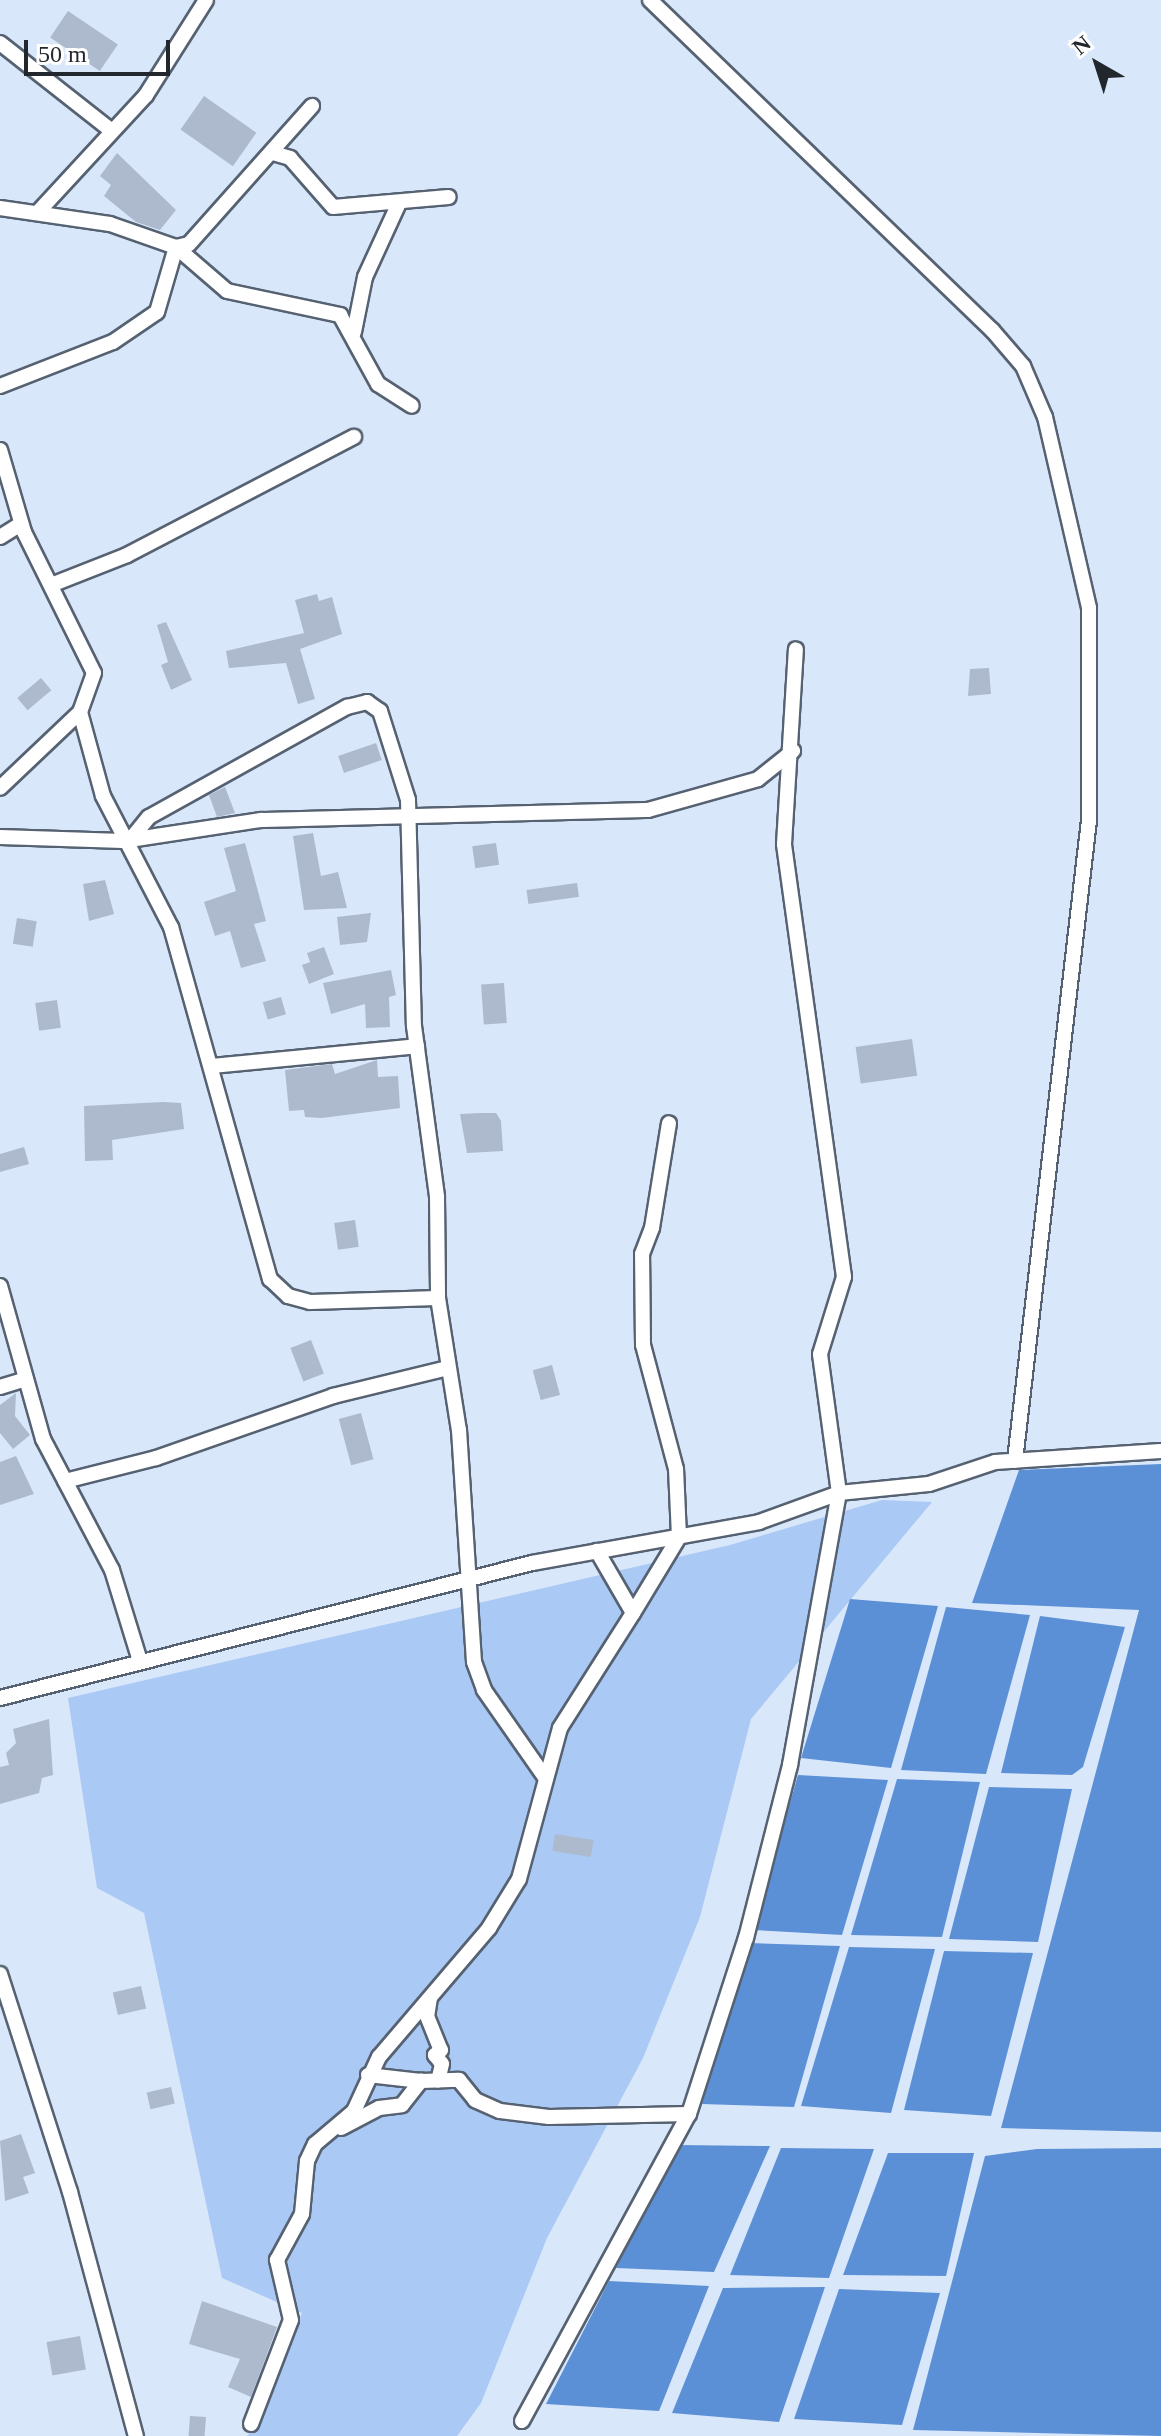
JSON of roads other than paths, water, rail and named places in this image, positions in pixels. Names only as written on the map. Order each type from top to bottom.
[{"type":"street","points":[[39,211],[146,95],[206,0]]},
{"type":"street","points":[[650,0],[992,330],[1023,366],[1045,417],[1089,608],[1089,820],[1015,1461]]},
{"type":"street","points":[[0,43],[112,131]]},
{"type":"street","points":[[0,386],[113,342],[157,312],[176,247],[205,231],[312,106]]},
{"type":"street","points":[[273,153],[290,158],[327,205],[399,203],[449,197]]},
{"type":"street","points":[[354,332],[365,277],[399,203]]},
{"type":"street","points":[[0,208],[39,211],[110,224],[176,247],[227,291],[340,315],[354,332],[366,368],[394,398],[412,406]]},
{"type":"street","points":[[51,585],[127,555],[354,437]]},
{"type":"street","points":[[0,450],[21,524],[94,673],[80,712],[0,788]]},
{"type":"street","points":[[0,537],[21,524]]},
{"type":"street","points":[[522,2421],[689,2114],[746,1938],[790,1765],[839,1493],[820,1354],[844,1277],[784,844],[793,751],[796,649]]},
{"type":"street","points":[[127,840],[149,817],[347,707],[367,702],[380,711],[408,800],[406,818],[417,1046],[437,1197],[438,1298],[448,1368],[477,1675],[544,1776]]},
{"type":"street","points":[[80,712],[127,840],[171,927],[270,1279],[288,1296],[310,1302],[438,1298]]},
{"type":"street","points":[[0,837],[127,840],[261,820],[406,818],[456,810],[648,810],[758,779],[793,751]]},
{"type":"street","points":[[211,1066],[417,1046]]},
{"type":"street","points":[[251,2424],[291,2320],[277,2260],[302,2214],[307,2161],[315,2144],[354,2111],[368,2075],[489,1928],[519,1879],[544,1776],[560,1728],[679,1537],[676,1469],[643,1345],[642,1254],[652,1228],[669,1123]]},
{"type":"street","points":[[0,1286],[43,1439],[112,1570],[140,1661]]},
{"type":"street","points":[[65,1481],[156,1458],[333,1396],[448,1368]]},
{"type":"street","points":[[0,1387],[26,1379]]},
{"type":"street","points":[[0,1698],[469,1579],[597,1551],[759,1522],[839,1493],[929,1484],[1015,1461],[1161,1451]]},
{"type":"street","points":[[597,1551],[633,1613]]},
{"type":"street","points":[[0,1974],[70,2192],[136,2436]]},
{"type":"street","points":[[430,1997],[427,2016],[441,2050],[435,2055],[442,2064],[438,2081]]},
{"type":"street","points":[[368,2075],[421,2081],[459,2080],[475,2100],[500,2111],[549,2117],[689,2114]]},
{"type":"street","points":[[333,2131],[379,2108],[402,2105],[421,2081]]},
{"type":"water","points":[[1161,1464],[1161,2132],[1001,2128],[1139,1610],[972,1603],[1019,1470]]},
{"type":"water","points":[[850,1599],[938,1606],[891,1768],[801,1758]]},
{"type":"water","points":[[946,1607],[1030,1615],[986,1774],[901,1770]]},
{"type":"water","points":[[1040,1616],[1125,1627],[1083,1767],[1072,1775],[1001,1773]]},
{"type":"water","points":[[798,1775],[888,1780],[842,1935],[753,1930]]},
{"type":"water","points":[[897,1779],[980,1782],[942,1937],[851,1935]]},
{"type":"water","points":[[989,1787],[1072,1789],[1038,1942],[949,1939]]},
{"type":"water","points":[[749,1943],[840,1946],[794,2107],[702,2104]]},
{"type":"water","points":[[849,1947],[935,1949],[891,2113],[801,2106]]},
{"type":"water","points":[[944,1951],[1033,1953],[991,2116],[904,2110]]},
{"type":"water","points":[[678,2145],[770,2146],[714,2272],[616,2268]]},
{"type":"water","points":[[781,2148],[874,2149],[829,2278],[730,2275]]},
{"type":"water","points":[[1161,2148],[1161,2436],[913,2430],[985,2156],[1037,2149]]},
{"type":"water","points":[[888,2153],[974,2153],[946,2276],[843,2275]]},
{"type":"water","points":[[609,2281],[709,2286],[659,2411],[546,2404]]},
{"type":"water","points":[[825,2287],[779,2422],[672,2413],[723,2288]]},
{"type":"water","points":[[839,2289],[940,2293],[902,2425],[794,2419]]}]
